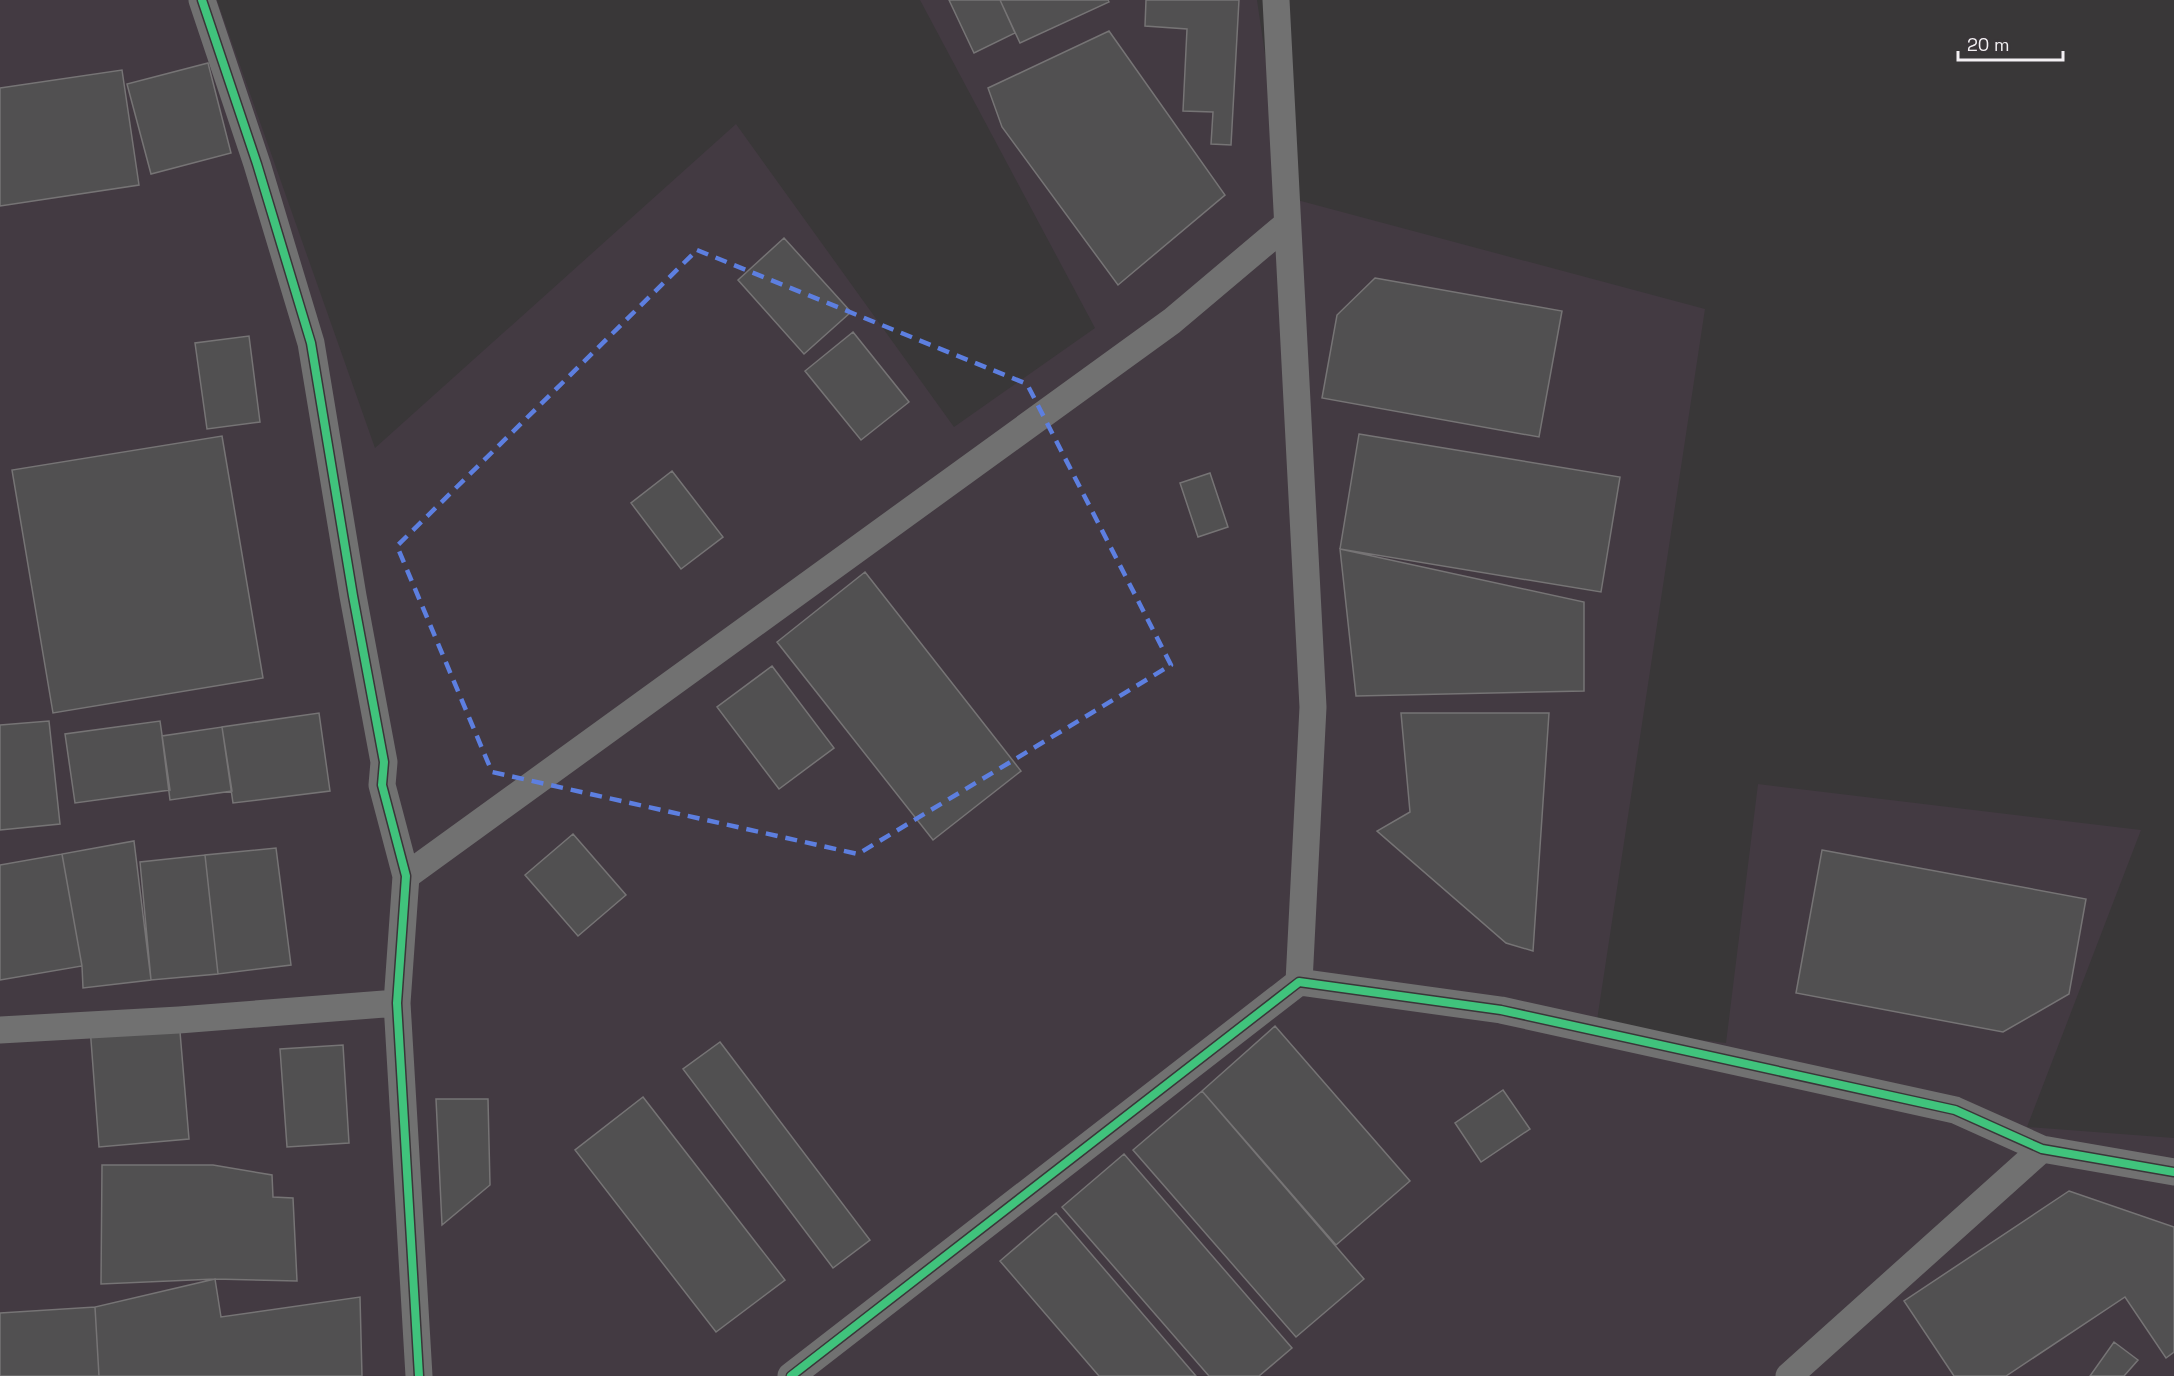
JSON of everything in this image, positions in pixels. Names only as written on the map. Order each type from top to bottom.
[{"type":"street","points":[[202,0],[258,164],[311,343],[353,596],[384,762],[382,785],[406,876],[397,1003],[419,1376]]},
{"type":"street","points":[[1276,0],[1312,707],[1299,982]]},
{"type":"street","points":[[406,876],[1172,321],[1287,224]]},
{"type":"street","points":[[791,1376],[1299,982],[1501,1010],[1955,1110],[2042,1149],[2174,1172]]},
{"type":"street","points":[[0,1030],[179,1020],[397,1003]]},
{"type":"street","points":[[1789,1376],[2042,1149]]},
{"type":"highlighted area","points":[[697,250],[1027,384],[1171,665],[858,854],[492,772],[397,546]]},
{"type":"shaded area","points":[[0,0],[217,0],[375,448],[736,124],[954,427],[1095,328],[920,0],[1257,0],[1286,197],[1705,309],[1596,1027],[1726,1043],[1758,784],[2141,830],[2027,1127],[2174,1138],[2174,1376],[0,1376]]},
{"type":"building","points":[[949,0],[1000,0],[1015,33],[974,53]]},
{"type":"building","points":[[1000,0],[1108,0],[1109,2],[1020,43]]},
{"type":"building","points":[[1146,0],[1239,0],[1231,145],[1211,144],[1213,112],[1183,111],[1187,29],[1145,26]]},
{"type":"building","points":[[1109,31],[1225,195],[1118,285],[1002,127],[988,88]]},
{"type":"building","points":[[208,63],[231,153],[151,174],[127,84]]},
{"type":"building","points":[[122,70],[139,185],[0,206],[0,88]]},
{"type":"building","points":[[784,238],[851,312],[804,354],[738,280]]},
{"type":"building","points":[[1375,278],[1562,311],[1539,437],[1322,398],[1337,315]]},
{"type":"building","points":[[853,332],[909,402],[861,440],[805,371]]},
{"type":"building","points":[[249,336],[260,422],[207,429],[195,343]]},
{"type":"building","points":[[1359,434],[1620,477],[1601,592],[1340,549]]},
{"type":"building","points":[[222,436],[263,678],[53,713],[12,470]]},
{"type":"building","points":[[672,471],[723,537],[681,569],[631,503]]},
{"type":"building","points":[[1210,473],[1228,527],[1198,537],[1180,483]]},
{"type":"building","points":[[1340,549],[1584,602],[1584,691],[1356,696]]},
{"type":"building","points":[[865,572],[1021,771],[933,840],[777,642]]},
{"type":"building","points":[[772,666],[834,748],[779,789],[717,707]]},
{"type":"building","points":[[319,713],[330,791],[233,803],[222,727]]},
{"type":"building","points":[[1401,713],[1549,713],[1533,951],[1506,943],[1377,831],[1410,812]]},
{"type":"building","points":[[49,721],[60,824],[0,830],[0,725]]},
{"type":"building","points":[[160,721],[170,790],[75,803],[65,734]]},
{"type":"building","points":[[222,727],[232,791],[170,800],[162,736]]},
{"type":"building","points":[[573,834],[626,895],[578,936],[525,875]]},
{"type":"building","points":[[134,841],[151,980],[83,988],[82,966],[62,854]]},
{"type":"building","points":[[276,848],[291,965],[218,974],[205,855]]},
{"type":"building","points":[[1822,850],[2086,899],[2069,994],[2003,1032],[1796,993]]},
{"type":"building","points":[[62,854],[82,966],[0,980],[0,865]]},
{"type":"building","points":[[205,855],[218,974],[151,980],[140,862]]},
{"type":"building","points":[[179,1020],[189,1139],[99,1147],[90,1027]]},
{"type":"building","points":[[1275,1026],[1410,1181],[1336,1245],[1202,1091]]},
{"type":"building","points":[[720,1042],[870,1240],[833,1268],[683,1069]]},
{"type":"building","points":[[343,1045],[349,1143],[287,1147],[280,1049]]},
{"type":"building","points":[[1503,1090],[1530,1129],[1481,1162],[1455,1123]]},
{"type":"building","points":[[1202,1091],[1364,1279],[1296,1337],[1133,1150]]},
{"type":"building","points":[[643,1097],[785,1280],[716,1332],[575,1150]]},
{"type":"building","points":[[436,1099],[488,1099],[490,1185],[442,1225]]},
{"type":"building","points":[[1124,1154],[1292,1348],[1259,1376],[1209,1376],[1062,1207]]},
{"type":"building","points":[[102,1165],[213,1165],[272,1175],[273,1197],[293,1198],[297,1281],[215,1279],[101,1284]]},
{"type":"building","points":[[2069,1191],[2174,1227],[2174,1352],[2166,1358],[2125,1297],[2006,1376],[1954,1376],[1904,1301]]},
{"type":"building","points":[[1056,1213],[1196,1376],[1099,1376],[1000,1261]]},
{"type":"building","points":[[215,1279],[221,1317],[360,1297],[362,1376],[99,1376],[95,1307]]},
{"type":"building","points":[[95,1307],[99,1376],[0,1376],[0,1313]]},
{"type":"building","points":[[2114,1342],[2138,1360],[2124,1376],[2090,1376]]},
{"type":"cycle path","points":[[202,0],[257,164],[311,343],[353,596],[384,762],[382,785],[406,876],[397,1003],[419,1376]]},
{"type":"cycle path","points":[[791,1376],[1299,982],[1501,1010],[1955,1110],[2042,1149],[2174,1172]]}]
